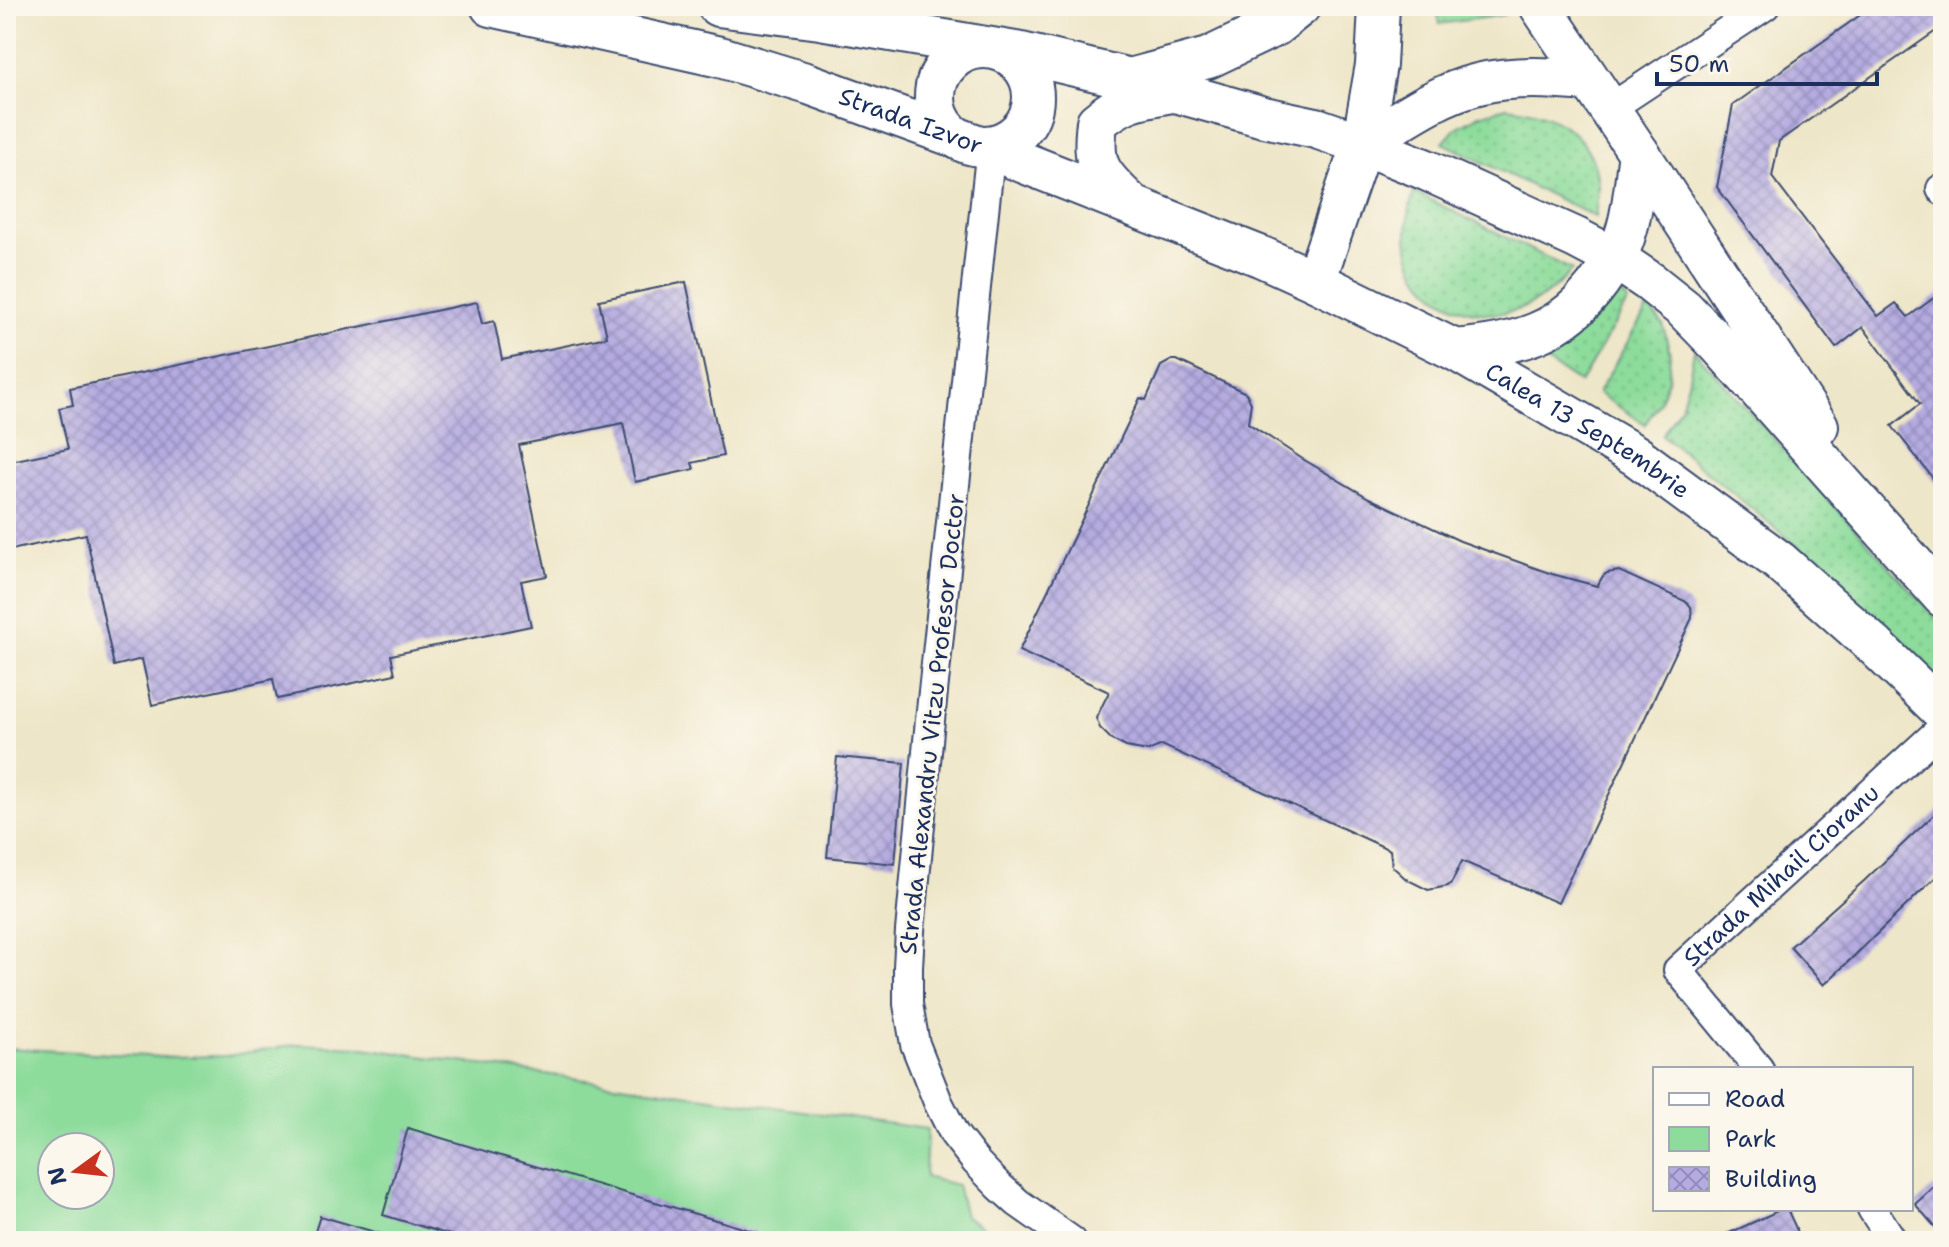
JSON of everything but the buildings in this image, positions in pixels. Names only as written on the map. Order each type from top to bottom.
[{"type":"main road","name":"Strada Izvor","points":[[491,6],[720,57],[809,84],[979,145],[1315,281]]},
{"type":"main road","points":[[718,6],[820,19],[997,49],[1130,79],[1264,117],[1316,128],[1362,144],[1576,238],[1616,259],[1684,309],[1943,597]]},
{"type":"main road","points":[[1130,79],[1208,58],[1275,26],[1300,6]]},
{"type":"main road","points":[[1315,281],[1362,144],[1376,65],[1379,6]]},
{"type":"main road","points":[[1540,6],[1896,545]]},
{"type":"main road","points":[[982,47],[1012,56],[1025,68],[1032,82],[1034,99],[1030,115],[1021,130],[1008,140],[979,145],[948,131],[939,117],[935,102],[936,86],[942,71],[952,59],[966,50],[982,47]]},
{"type":"main road","points":[[1362,144],[1445,96],[1476,84],[1527,78],[1599,95]]},
{"type":"main road","points":[[1133,205],[1109,183],[1098,167],[1094,147],[1097,122],[1114,107],[1135,99],[1176,91]]},
{"type":"main road","points":[[1455,350],[1497,345],[1530,335],[1560,322],[1586,300],[1616,259],[1627,231],[1639,153]]},
{"type":"main road","name":"Calea 13 Septembrie","points":[[1315,281],[1455,350],[1635,455],[1728,522],[1812,590],[1943,712]]},
{"type":"street","points":[[1599,95],[1765,6]]},
{"type":"street","name":"Strada Alexandru Vitzu Profesor Doctor","points":[[979,145],[910,931],[908,1004],[915,1044],[954,1134],[976,1162],[1018,1203],[1072,1241]]},
{"type":"street","name":"Strada Mihail Cioranu","points":[[1757,1067],[1678,970],[1943,727]]},
{"type":"street","points":[[1873,1211],[1893,1241]]},
{"type":"green space","points":[[1436,6],[1500,6],[1504,15],[1440,24]]},
{"type":"green space","points":[[1507,107],[1555,120],[1580,139],[1595,168],[1598,186],[1595,217],[1443,143],[1456,128],[1480,115]]},
{"type":"green space","points":[[1414,192],[1572,270],[1541,298],[1513,311],[1479,313],[1447,302],[1433,293],[1422,280],[1410,256],[1407,228]]},
{"type":"green space","points":[[1621,293],[1628,301],[1580,383],[1536,355],[1565,343],[1583,330]]},
{"type":"green space","points":[[1648,307],[1663,324],[1670,354],[1668,380],[1658,405],[1645,424],[1598,393]]},
{"type":"green space","points":[[1694,350],[1943,626],[1943,687],[1801,549],[1662,435],[1681,406]]},
{"type":"green space","points":[[299,1044],[357,1047],[927,1129],[925,1177],[957,1185],[965,1216],[1005,1241],[6,1241],[6,1048],[164,1057],[227,1056]]}]
